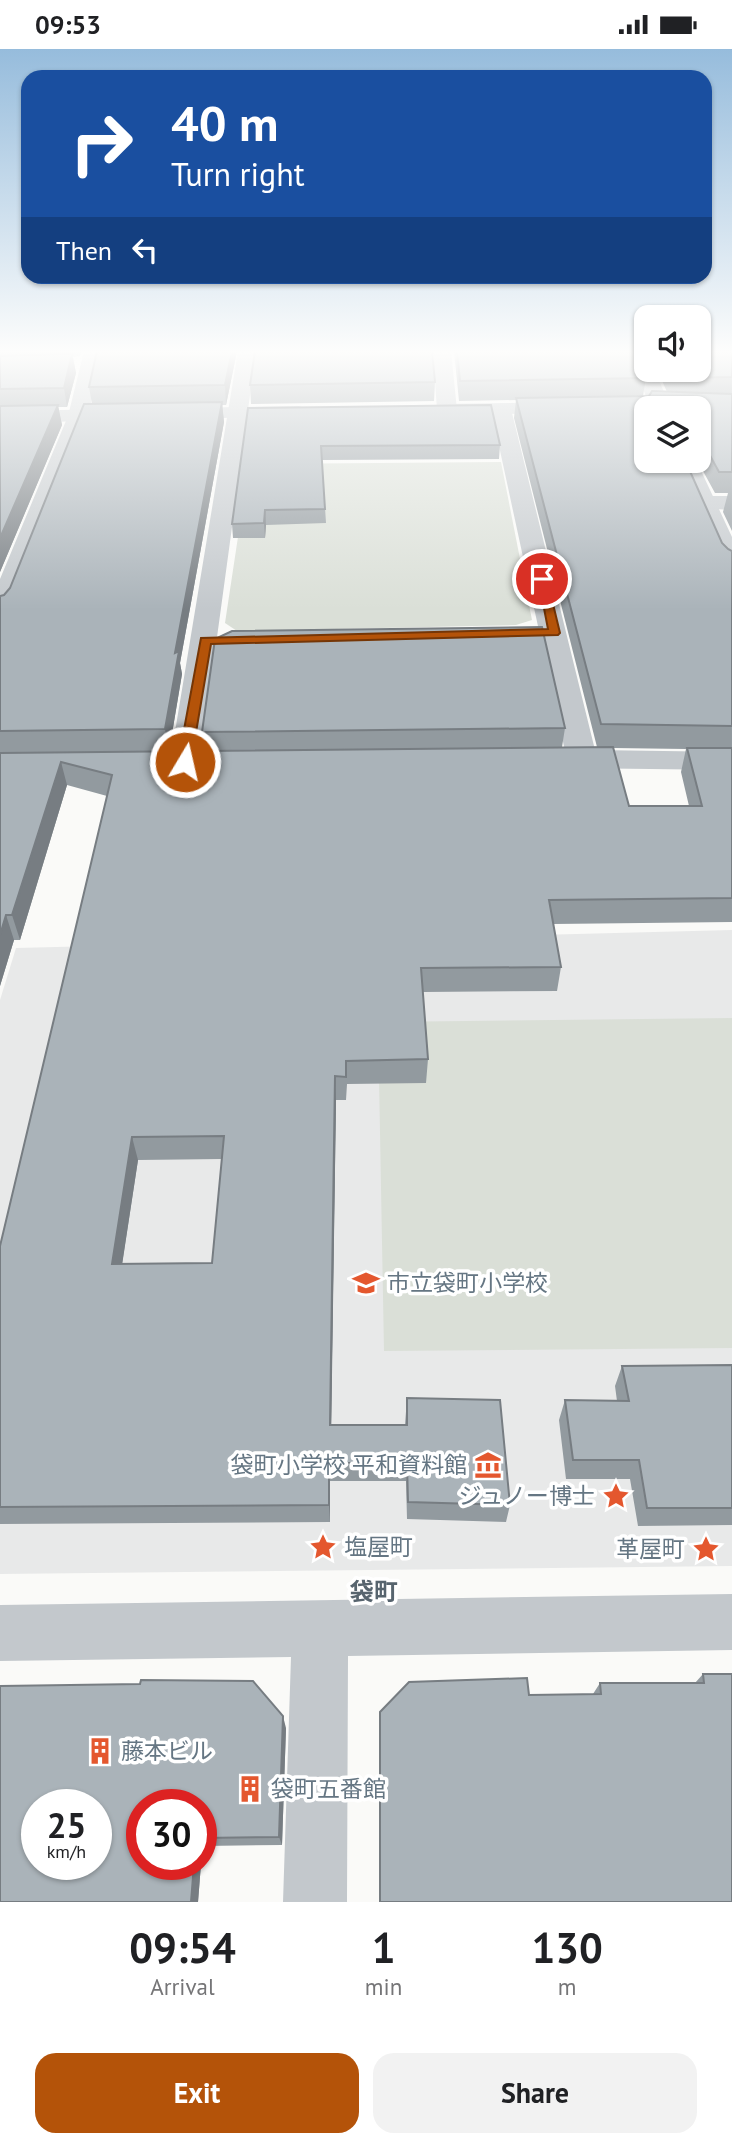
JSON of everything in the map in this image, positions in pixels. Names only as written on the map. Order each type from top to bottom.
[{"type":"street","points":[[0,611],[69,437]]},
{"type":"street","points":[[185,762],[234,437]]},
{"type":"street","points":[[508,437],[582,759]]},
{"type":"street","points":[[691,473],[732,564]]},
{"type":"street","points":[[705,503],[732,503]]},
{"type":"street","points":[[526,633],[554,633]]},
{"type":"street","points":[[205,640],[233,639]]},
{"type":"street","points":[[541,760],[732,761]]},
{"type":"street","points":[[0,1633],[732,1622]]},
{"type":"street","points":[[315,1902],[320,1629]]},
{"type":"shaded area","points":[[501,462],[532,620],[516,625],[237,631],[225,623],[249,464]]},
{"type":"shaded area","name":"市立袋町小学校","points":[[732,930],[732,1566],[0,1574],[0,1000],[16,948]]},
{"type":"shaded area","points":[[732,1018],[732,1348],[384,1351],[378,1022]]},
{"type":"building","points":[[0,437],[44,437],[0,538]]},
{"type":"building","points":[[71,437],[215,437],[175,653],[179,651],[165,729],[0,731],[0,596],[10,588]]},
{"type":"building","points":[[244,437],[498,437],[500,445],[321,446],[325,509],[265,510],[264,523],[232,524]]},
{"type":"building","points":[[526,437],[634,437],[634,473],[691,473],[722,543],[732,551],[732,726],[601,724]]},
{"type":"building","points":[[711,437],[732,437],[732,472],[719,472],[711,457]]},
{"type":"building","points":[[542,627],[565,728],[202,732],[215,639],[232,631]]},
{"type":"building","points":[[613,747],[629,806],[702,806],[687,748],[732,748],[732,898],[549,900],[561,967],[421,968],[428,1059],[346,1061],[346,1077],[335,1076],[330,1425],[407,1425],[407,1398],[500,1400],[510,1505],[408,1502],[407,1463],[329,1463],[329,1505],[0,1507],[0,1246],[112,775],[61,762],[12,915],[6,915],[0,935],[0,753]],"holes":[[[224,1136],[212,1263],[112,1264],[132,1137]]]},
{"type":"building","points":[[732,1365],[732,1508],[647,1508],[639,1460],[573,1460],[565,1400],[629,1401],[622,1366]]},
{"type":"building","points":[[703,1674],[732,1674],[732,1902],[380,1902],[380,1712],[409,1682],[527,1678],[529,1695],[601,1694],[600,1683],[704,1683]]},
{"type":"building","points":[[141,1680],[253,1681],[283,1716],[279,1837],[217,1838],[217,1789],[126,1789],[126,1880],[193,1880],[191,1902],[0,1902],[0,1686],[140,1684]]},
{"type":"place","name":"市立袋町小学校","points":[[366,1283]]},
{"type":"place","name":"袋町小学校 平和資料館","points":[[488,1465]]},
{"type":"place","name":"ジュノー博士","points":[[616,1496]]},
{"type":"place","name":"塩屋町","points":[[323,1547]]},
{"type":"place","name":"革屋町","points":[[706,1549]]},
{"type":"place","name":"藤本ビル","points":[[100,1751]]},
{"type":"place","name":"袋町五番館","points":[[250,1789]]},
{"type":"district","name":"袋町","points":[[374,1592]]},
{"type":"route","points":[[185,762],[205,640],[554,633],[542,579]]}]
